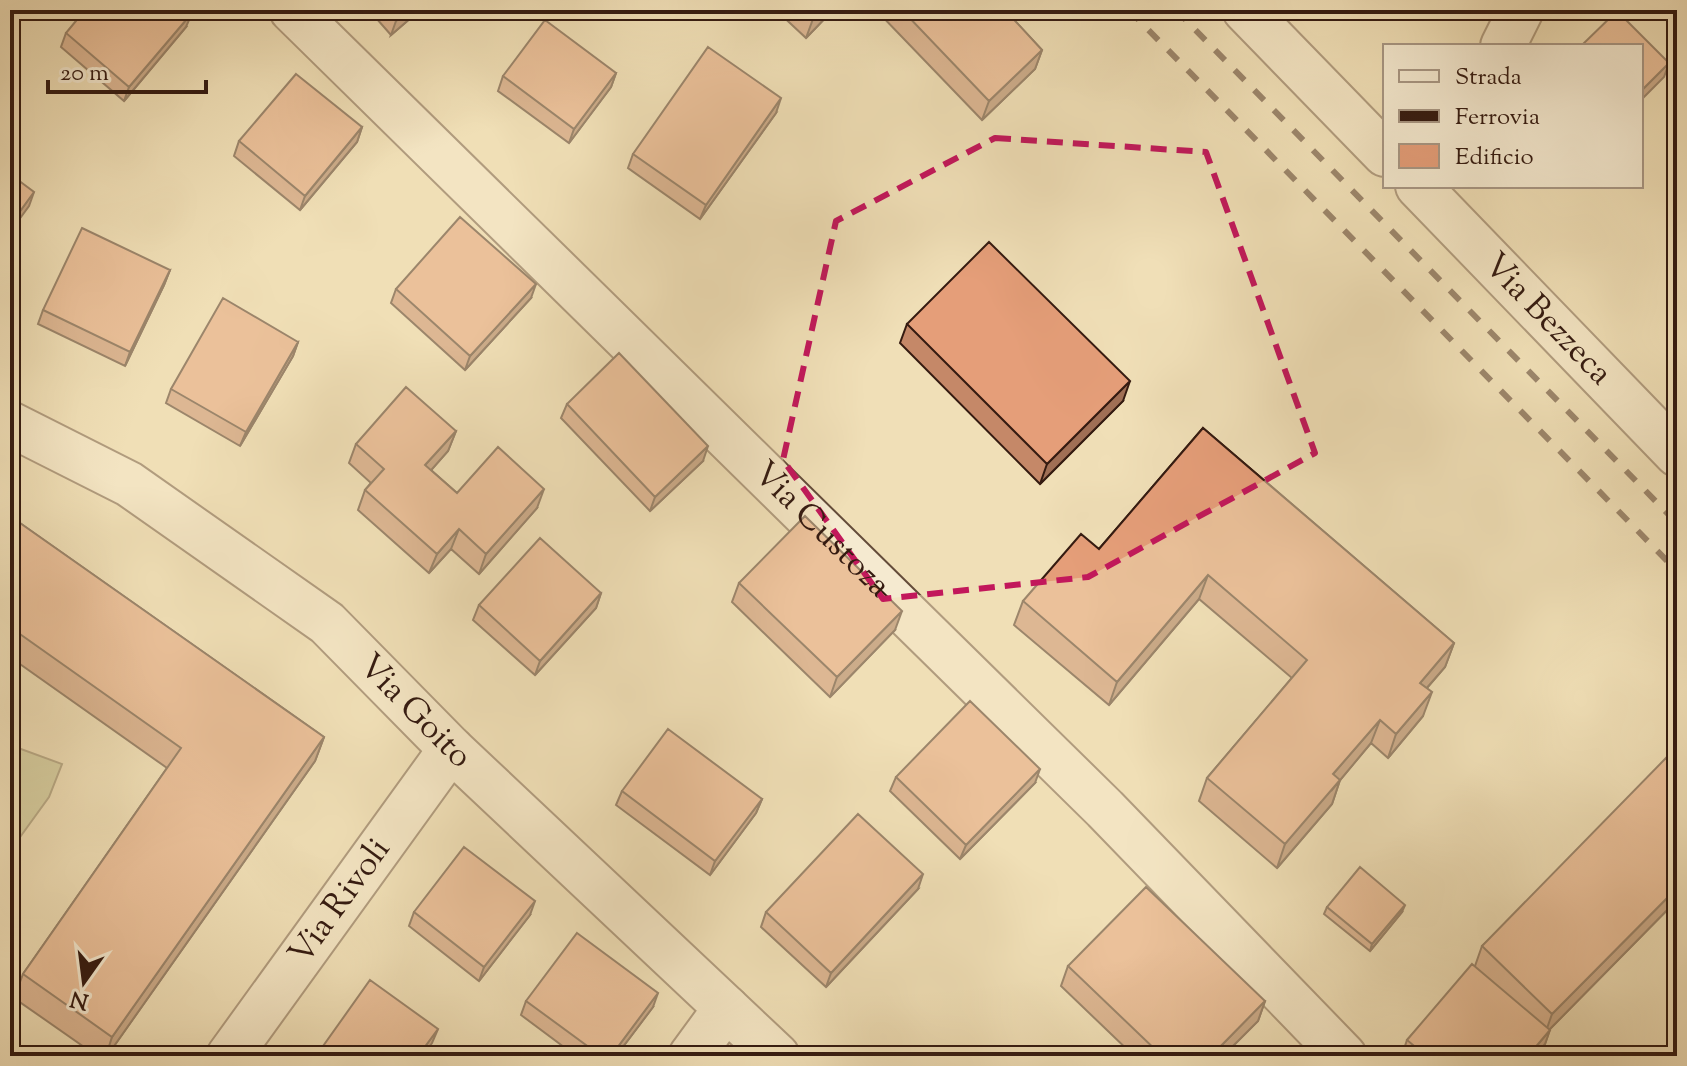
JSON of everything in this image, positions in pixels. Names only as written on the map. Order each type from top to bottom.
[{"type":"street","name":"Via Custoza","points":[[292,10],[1105,809],[1344,1056]]},
{"type":"street","points":[[1245,10],[1383,152]]},
{"type":"street","points":[[1504,44],[1521,10]]},
{"type":"street","name":"Via Bezzeca","points":[[1421,188],[1677,454]]},
{"type":"street","name":"Via Goito","points":[[10,424],[129,484],[327,623],[451,749],[777,1056]]},
{"type":"street","name":"Via Rivoli","points":[[229,1056],[451,749]]},
{"type":"street","points":[[691,1056],[726,1008]]},
{"type":"highlighted area","points":[[995,138],[1206,152],[1315,453],[1088,577],[883,599],[783,460],[836,221]]},
{"type":"green space","points":[[10,745],[62,764],[49,797],[10,851]]},
{"type":"building","points":[[85,10],[188,10],[192,13],[129,87],[66,33]]},
{"type":"building","points":[[387,10],[408,10],[396,21]]},
{"type":"building","points":[[804,10],[822,10],[813,19]]},
{"type":"building","points":[[902,10],[1005,10],[1042,50],[989,101]]},
{"type":"building","points":[[1617,11],[1669,63],[1643,89],[1643,44],[1583,44]]},
{"type":"building","points":[[545,20],[616,73],[574,129],[503,76]]},
{"type":"building","points":[[708,47],[781,98],[706,205],[633,154]]},
{"type":"building","points":[[296,74],[362,127],[305,196],[239,141]]},
{"type":"building","points":[[10,174],[34,192],[10,225]]},
{"type":"building","points":[[460,217],[536,284],[470,356],[396,289]]},
{"type":"building","points":[[82,228],[170,270],[130,352],[43,310]]},
{"type":"building","points":[[989,242],[1130,381],[1047,464],[907,324]]},
{"type":"building","points":[[223,298],[298,342],[246,432],[171,389]]},
{"type":"building","points":[[619,353],[708,446],[655,497],[567,404]]},
{"type":"building","points":[[406,387],[456,431],[425,465],[457,493],[498,447],[544,489],[486,554],[459,529],[437,554],[365,490],[384,469],[356,444]]},
{"type":"building","points":[[1203,428],[1454,643],[1420,683],[1432,692],[1396,734],[1380,720],[1333,774],[1340,780],[1285,844],[1207,778],[1307,660],[1208,575],[1117,682],[1023,601],[1081,534],[1099,549]]},
{"type":"building","points":[[10,516],[324,737],[112,1037],[23,974],[181,748],[10,627]]},
{"type":"building","points":[[805,516],[902,611],[837,677],[739,583]]},
{"type":"building","points":[[540,538],[601,593],[540,661],[479,605]]},
{"type":"building","points":[[970,701],[1040,769],[966,845],[896,777]]},
{"type":"building","points":[[668,729],[762,799],[715,861],[622,791]]},
{"type":"building","points":[[1666,758],[1677,768],[1677,888],[1552,1014],[1482,946]]},
{"type":"building","points":[[858,814],[923,874],[831,973],[766,912]]},
{"type":"building","points":[[464,847],[535,901],[484,967],[414,912]]},
{"type":"building","points":[[1360,867],[1405,905],[1372,944],[1327,907]]},
{"type":"building","points":[[1146,887],[1265,1001],[1211,1056],[1162,1056],[1068,966]]},
{"type":"building","points":[[577,933],[658,993],[611,1056],[601,1056],[526,1001]]},
{"type":"building","points":[[1472,964],[1550,1030],[1528,1056],[1426,1056],[1407,1040]]},
{"type":"building","points":[[370,980],[438,1029],[418,1056],[316,1056]]},
{"type":"railway","points":[[1129,10],[1677,571]]},
{"type":"railway","points":[[1176,10],[1677,523]]}]
